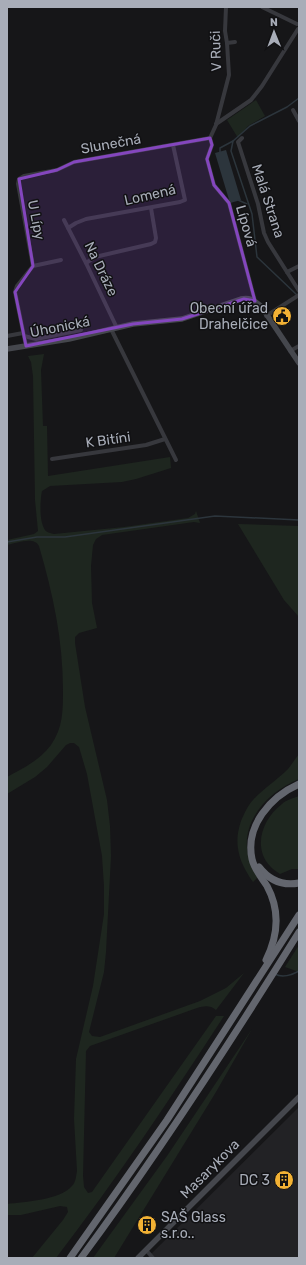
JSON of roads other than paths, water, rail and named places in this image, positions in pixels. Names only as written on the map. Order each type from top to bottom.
[{"type":"highway","points":[[252,989],[270,951],[275,936],[276,924],[273,899],[254,863],[251,848],[252,835],[260,817],[271,804],[281,795],[299,784]]},
{"type":"highway","points":[[281,795],[299,787]]},
{"type":"highway","points":[[251,848],[258,865],[267,876],[283,883],[299,883]]},
{"type":"highway","points":[[70,1258],[167,1120],[299,914]]},
{"type":"highway","points":[[81,1258],[106,1225],[175,1125],[235,1034],[299,932]]},
{"type":"main road","name":"Úhonická","points":[[7,349],[70,339],[148,321],[182,319],[244,298],[255,301]]},
{"type":"main road","points":[[255,301],[299,363]]},
{"type":"main road","name":"Masarykova","points":[[138,1258],[299,1097]]},
{"type":"street","name":"V Ruči","points":[[210,138],[216,125],[228,75],[227,42],[225,31],[226,7]]},
{"type":"street","points":[[216,125],[251,100],[262,86],[299,29],[296,27],[298,23],[262,7]]},
{"type":"street","points":[[227,42],[235,42]]},
{"type":"street","points":[[293,110],[299,121]]},
{"type":"street","name":"Slunečná","points":[[19,179],[24,176],[57,170],[74,162],[210,138]]},
{"type":"street","name":"Lípová","points":[[210,138],[212,145],[207,159],[214,185],[229,203],[255,301]]},
{"type":"street","name":"Malá Strana","points":[[242,138],[238,142],[258,204],[264,233],[268,242],[299,291]]},
{"type":"street","name":"Lomená","points":[[68,228],[76,223],[86,220],[151,208],[184,200],[173,145]]},
{"type":"street","name":"U Lípy","points":[[19,179],[18,184],[33,266]]},
{"type":"street","points":[[86,263],[95,258],[155,242],[156,238],[151,208]]},
{"type":"street","name":"Na Dráze","points":[[64,220],[86,263],[114,328],[176,460]]},
{"type":"street","points":[[26,346],[15,292],[17,286],[33,266],[61,260]]},
{"type":"street","points":[[287,272],[299,266]]},
{"type":"street","points":[[266,316],[297,296]]},
{"type":"street","points":[[7,336],[24,335],[36,339],[81,330]]},
{"type":"street","points":[[290,351],[299,346]]},
{"type":"street","name":"K Bitíni","points":[[52,459],[146,445],[165,439]]},
{"type":"street","points":[[146,1250],[153,1258]]},
{"type":"waterway","points":[[297,295],[257,257],[252,214],[231,151],[233,141],[250,126],[287,107],[299,98]]},
{"type":"waterway","points":[[220,152],[220,148],[233,141]]},
{"type":"waterway","points":[[238,200],[247,204]]},
{"type":"waterway","points":[[7,542],[37,537],[65,537],[215,516],[299,520]]},
{"type":"waterway","points":[[275,974],[287,976],[299,971]]},
{"type":"place","name":"Obecní úřad Drahelčice","points":[[282,316]]},
{"type":"place","name":"DC 3","points":[[284,1180]]},
{"type":"place","name":"SAŠ Glass s.r.o..","points":[[147,1225]]}]
